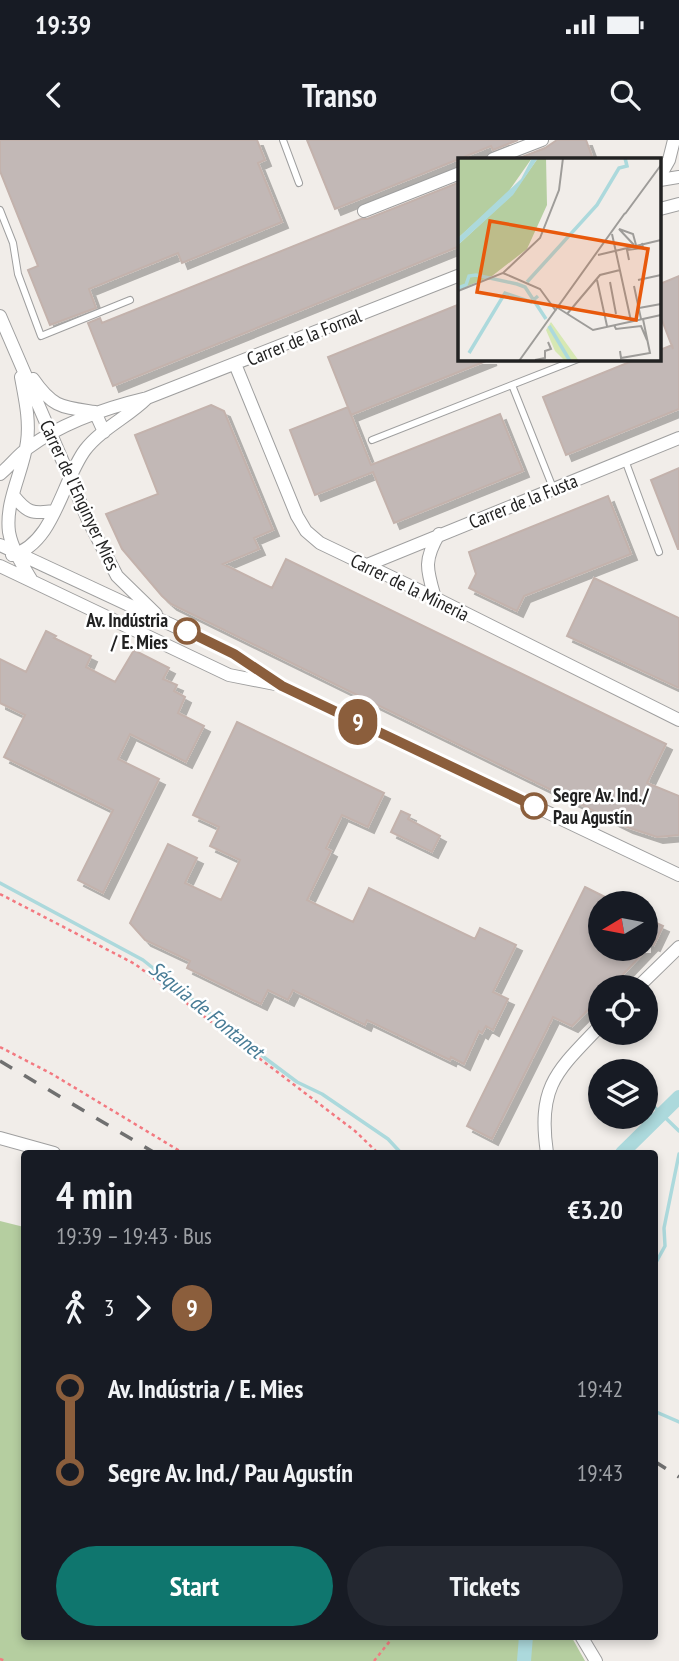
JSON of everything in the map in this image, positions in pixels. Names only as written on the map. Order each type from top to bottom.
[{"type":"street","points":[[497,158],[542,140]]},
{"type":"street","points":[[662,174],[674,140]]},
{"type":"street","points":[[364,211],[458,174]]},
{"type":"street","points":[[662,209],[679,204]]},
{"type":"street","name":"Carrer de la Fornal","points":[[0,474],[25,449],[95,412],[147,398],[458,276]]},
{"type":"street","name":"Carrer de l'Enginyer Mies","points":[[0,316],[70,479],[117,576],[163,620]]},
{"type":"street","points":[[17,356],[47,399],[61,405],[95,412],[104,432]]},
{"type":"street","name":"Carrer de l'Enginyer Mies","points":[[17,356],[28,415],[25,449],[9,509],[9,533],[32,581]]},
{"type":"street","name":"Carrer de la Mineria","points":[[235,364],[297,516],[306,531],[320,543],[679,720]]},
{"type":"street","name":"Carrer de la Fornal","points":[[0,558],[17,554],[39,538],[83,453],[94,439],[133,412],[147,398]]},
{"type":"street","name":"Carrer de la Fusta","points":[[367,565],[679,438]]},
{"type":"street","name":"Carrer de l'Enginyer Mies","points":[[13,495],[23,509],[37,513],[55,511]]},
{"type":"street","points":[[435,598],[427,565],[429,550],[439,534]]},
{"type":"street","points":[[0,545],[234,654],[282,686],[679,875]]},
{"type":"street","points":[[0,566],[229,675],[282,686]]},
{"type":"street","points":[[650,975],[679,947]]},
{"type":"street","points":[[547,1150],[543,1119],[552,1082],[566,1059],[588,1038]]},
{"type":"street","points":[[0,1138],[43,1150]]},
{"type":"street","points":[[583,1640],[596,1661]]},
{"type":"lane","points":[[283,140],[299,183]]},
{"type":"lane","points":[[0,210],[13,243],[18,274],[41,335],[130,300]]},
{"type":"lane","points":[[372,440],[575,360]]},
{"type":"lane","points":[[512,385],[553,488]]},
{"type":"lane","points":[[625,460],[659,552]]},
{"type":"path","points":[[0,894],[135,964],[355,1131],[375,1150]]},
{"type":"path","points":[[0,1046],[178,1150]]},
{"type":"path","points":[[374,1661],[391,1640]]},
{"type":"path","points":[[0,1658],[6,1661]]},
{"type":"green space","points":[[0,1221],[21,1226],[21,1640],[573,1640],[585,1661],[0,1661]]},
{"type":"building","points":[[0,140],[257,140],[265,160],[258,163],[282,222],[182,263],[178,253],[89,289],[96,308],[50,325],[28,270],[38,266],[0,171]]},
{"type":"building","points":[[307,140],[518,140],[493,150],[491,146],[458,158],[335,209]]},
{"type":"building","points":[[557,140],[586,140],[593,158],[520,158]]},
{"type":"building","points":[[458,183],[458,247],[113,386],[88,323],[100,318],[102,323],[361,219]]},
{"type":"building","points":[[679,276],[679,409],[566,455],[543,397],[635,360],[662,360],[662,349],[672,345],[662,320],[662,283]]},
{"type":"building","points":[[458,305],[458,360],[488,360],[351,415],[328,357]]},
{"type":"building","points":[[211,405],[224,411],[273,530],[254,538],[259,549],[223,564],[272,588],[286,559],[666,744],[647,783],[679,796],[679,835],[657,837],[627,827],[171,604],[162,596],[122,549],[106,514],[158,494],[135,435]]},
{"type":"building","points":[[348,407],[371,465],[500,414],[523,471],[394,523],[373,472],[315,495],[290,430]]},
{"type":"building","points":[[679,468],[679,549],[678,549],[651,480]]},
{"type":"building","points":[[608,496],[631,554],[524,596],[517,611],[469,588],[476,574],[469,552]]},
{"type":"building","points":[[594,578],[679,618],[679,688],[567,636]]},
{"type":"building","points":[[46,631],[56,636],[54,638],[91,656],[86,667],[115,682],[134,650],[169,668],[163,679],[177,685],[174,691],[185,697],[178,713],[204,726],[186,762],[130,734],[118,759],[159,779],[103,893],[78,880],[113,810],[4,757],[25,715],[0,703],[0,659],[26,672]]},
{"type":"building","points":[[237,722],[384,793],[368,827],[342,815],[326,848],[331,851],[307,900],[353,922],[369,888],[475,939],[480,928],[516,945],[493,992],[508,999],[493,1030],[486,1026],[482,1033],[479,1031],[464,1064],[451,1057],[450,1060],[367,1020],[365,1025],[293,990],[288,1000],[268,990],[261,1004],[187,968],[190,961],[145,940],[130,923],[168,844],[197,858],[185,883],[221,900],[240,860],[210,846],[219,827],[193,815]]},
{"type":"building","points":[[401,811],[410,815],[408,819],[440,836],[432,852],[391,832]]},
{"type":"building","points":[[585,887],[593,891],[588,891],[588,961],[636,961],[622,975],[588,975],[588,1010],[572,1026],[553,1017],[492,1139],[467,1126]]},
{"type":"building","points":[[658,924],[663,926],[658,937]]},
{"type":"waterway","name":"Séquia de Fontanet","points":[[0,883],[143,960],[297,1082],[322,1094],[388,1139],[398,1150]]},
{"type":"waterway","points":[[625,1150],[679,1097]]},
{"type":"waterway","name":"Séquia de Fontanet","points":[[658,1111],[679,1131]]},
{"type":"waterway","name":"Séquia de Fontanet","points":[[658,1259],[665,1246],[664,1228],[679,1154]]},
{"type":"waterway","name":"Séquia de Fontanet","points":[[658,1413],[679,1422]]},
{"type":"waterway","points":[[524,1661],[526,1640]]},
{"type":"railway","points":[[0,1061],[150,1150]]},
{"type":"railway","points":[[658,1464],[679,1477]]},
{"type":"bus line","name":"9","points":[[187,631],[234,654],[282,686],[534,806]]},
{"type":"place","name":"Av. Indústria / E. Mies","points":[[187,631]]},
{"type":"place","name":"Segre Av. Ind./ Pau Agustín","points":[[534,806]]}]
